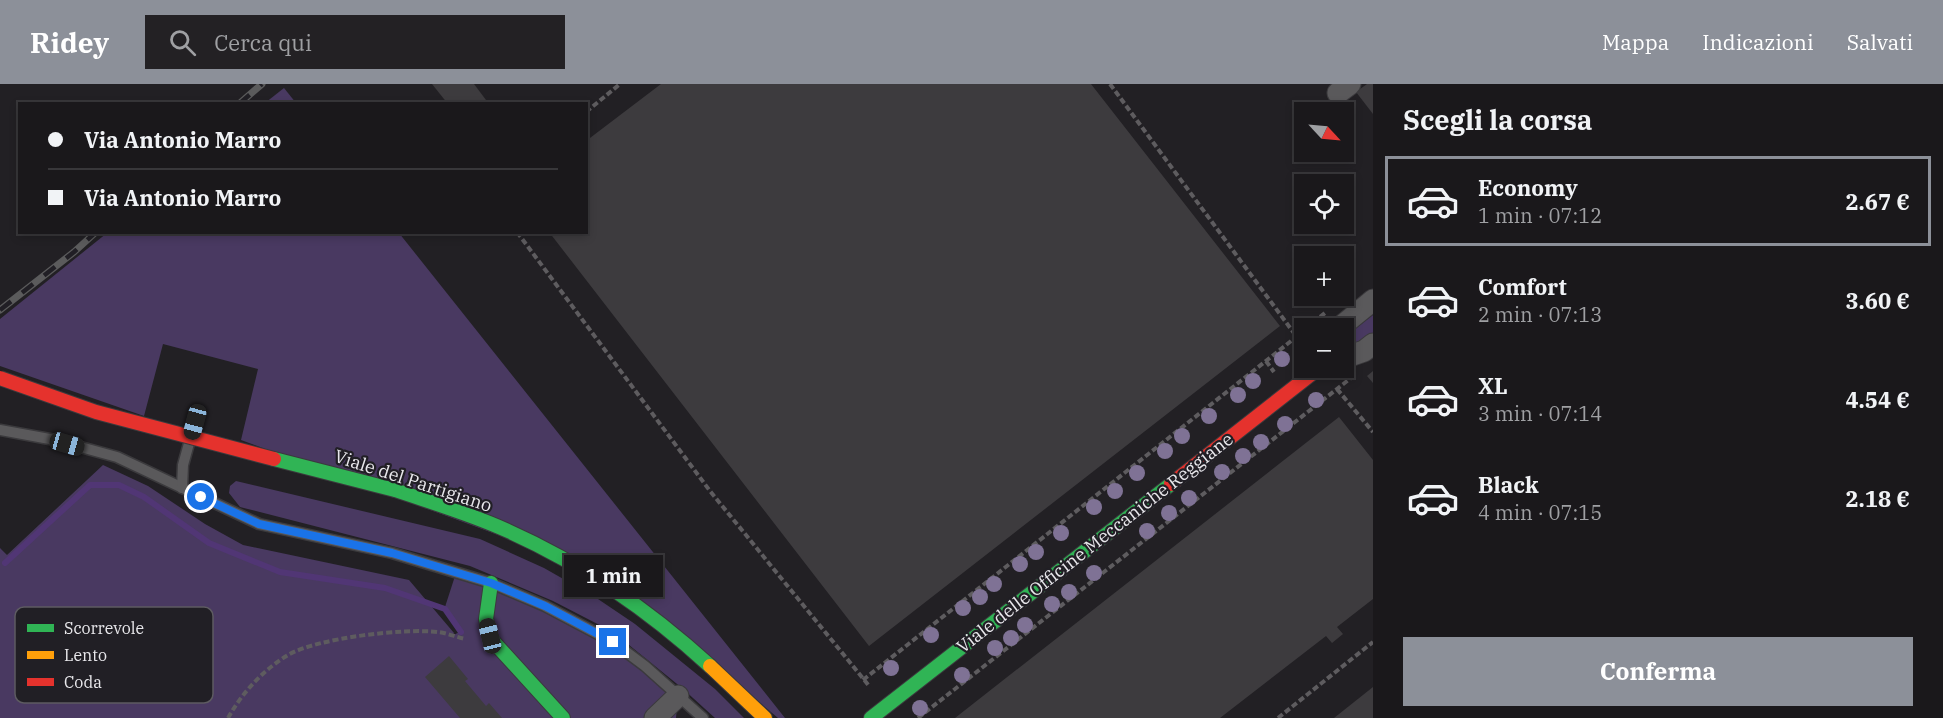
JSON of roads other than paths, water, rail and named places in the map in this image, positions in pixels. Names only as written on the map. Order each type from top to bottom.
[{"type":"main road","name":"Viale del Partigiano","points":[[0,378],[96,412],[395,490],[466,513],[498,527],[603,582],[662,623],[720,672],[765,718]]},
{"type":"main road","name":"Viale delle Officine Meccaniche Reggiane","points":[[871,718],[1306,378]]},
{"type":"main road","points":[[491,583],[486,619],[491,639],[563,718]]},
{"type":"street","points":[[1351,318],[1373,300]]},
{"type":"street","points":[[1354,362],[1373,344]]},
{"type":"street","points":[[655,718],[678,696]]},
{"type":"lane","points":[[182,488],[183,465],[196,418]]},
{"type":"lane","points":[[0,430],[55,440],[117,458],[259,524],[392,553],[491,583],[545,606],[613,642],[645,666],[703,718]]},
{"type":"waterway","points":[[5,563],[90,485],[119,485],[144,497],[209,543],[280,572],[385,588],[445,609],[461,632]]},
{"type":"railway","points":[[241,102],[262,84]]},
{"type":"railway","points":[[0,310],[94,234]]}]
